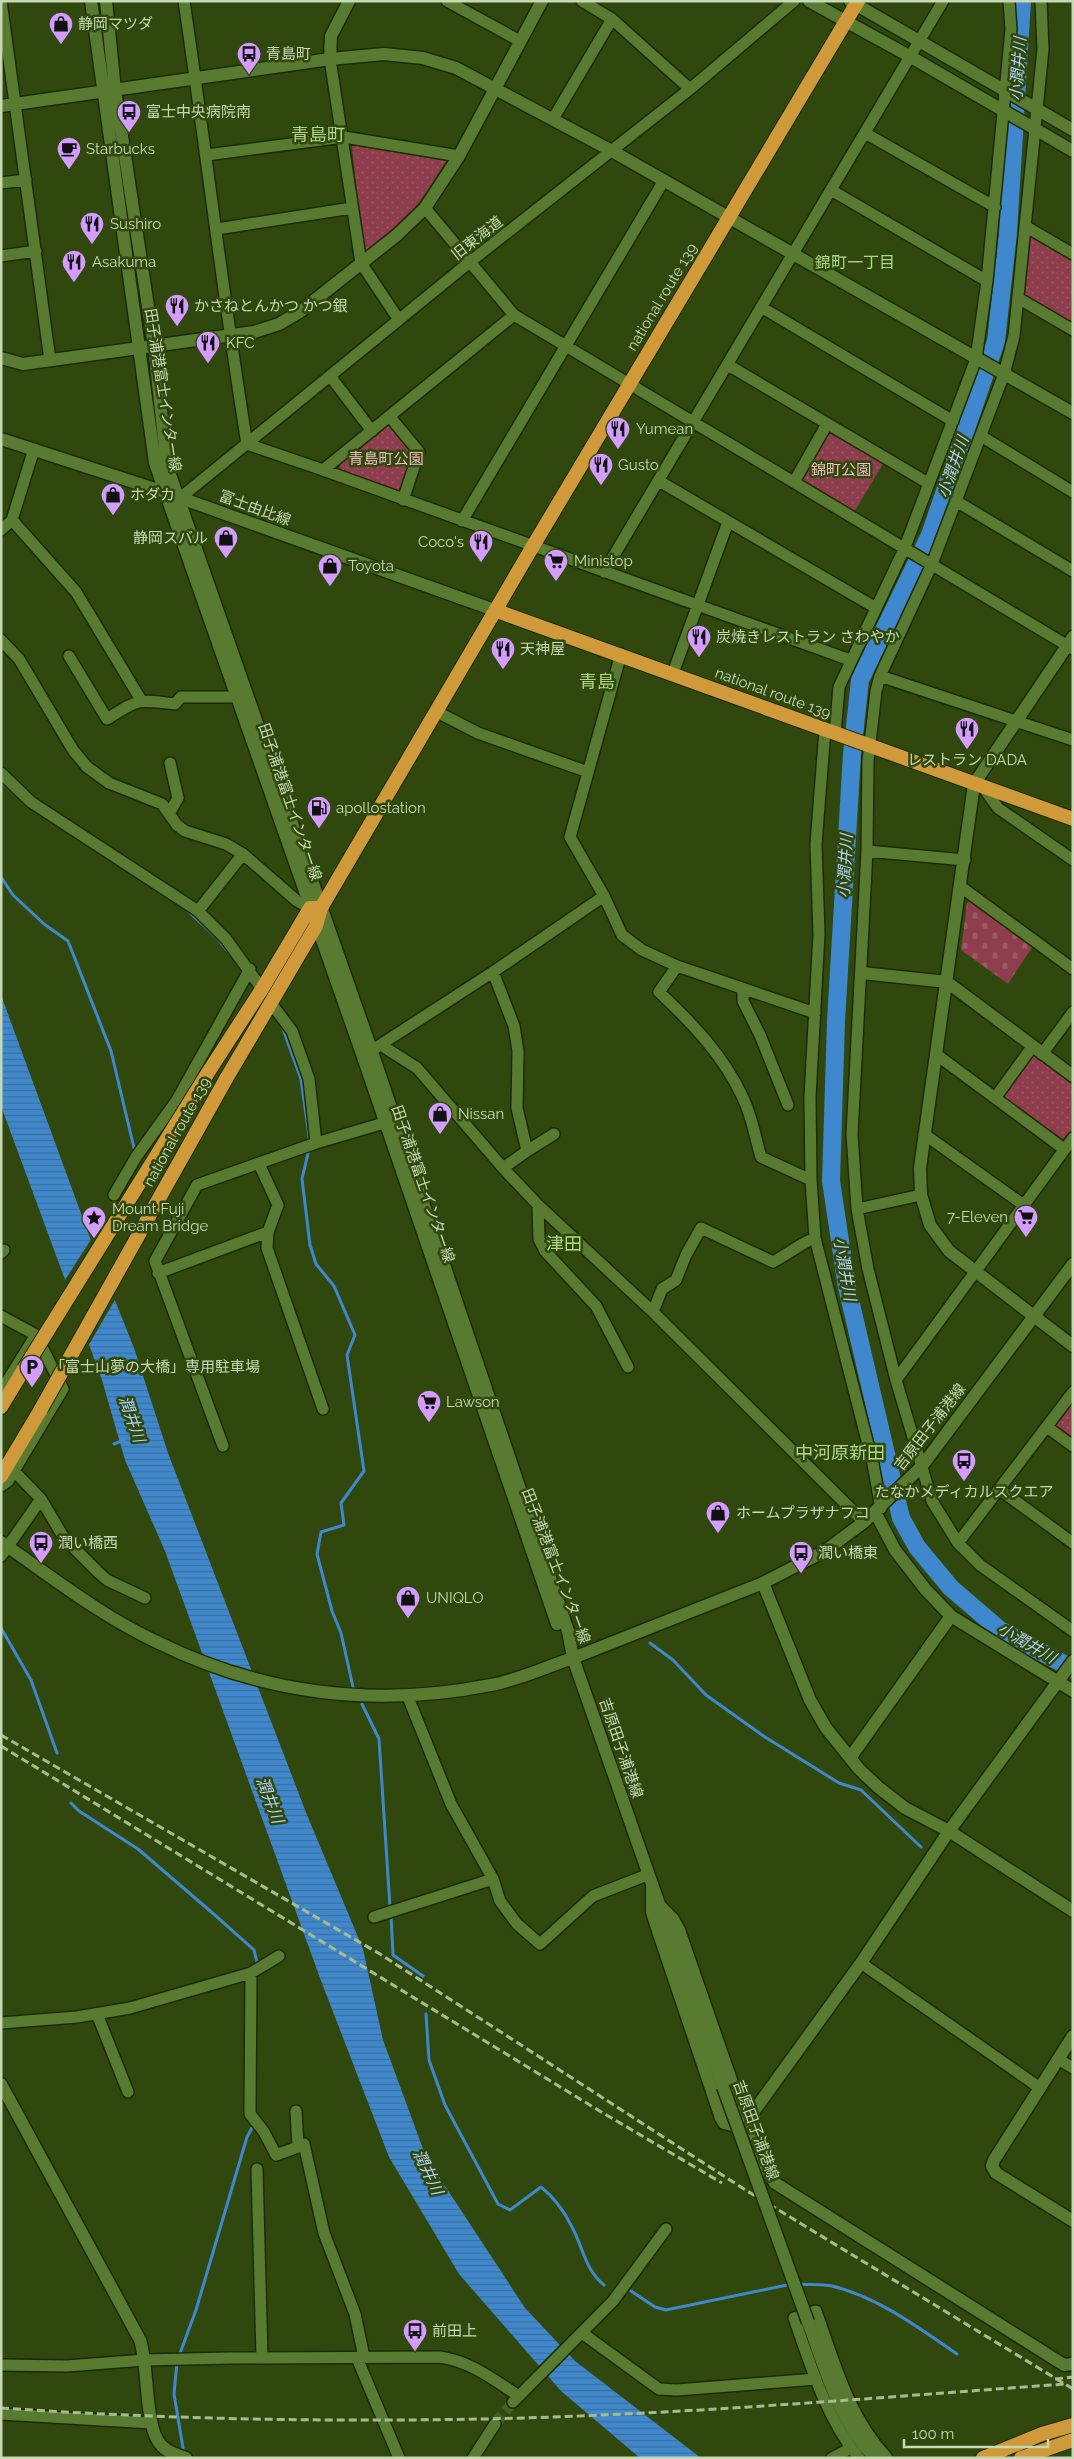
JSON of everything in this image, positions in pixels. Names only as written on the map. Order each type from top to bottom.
[{"type":"highway","name":"national route 139","points":[[1,1407],[209,1071],[315,908],[438,712],[533,546],[846,20],[854,2]]},
{"type":"highway","name":"national route 139","points":[[497,611],[621,654],[869,745]]},
{"type":"highway","points":[[869,745],[1073,819]]},
{"type":"highway","name":"national route 139","points":[[8,1474],[40,1409],[226,1078],[316,926],[315,908]]},
{"type":"highway","points":[[983,2458],[1042,2434],[1073,2425]]},
{"type":"highway","points":[[1021,2458],[1073,2440]]},
{"type":"street","name":"田子浦港富士インター線","points":[[91,1],[110,91],[154,346],[167,466],[180,498],[315,908]]},
{"type":"street","name":"田子浦港富士インター線","points":[[106,1],[110,91],[155,463],[237,697],[315,908],[372,1049],[568,1631],[573,1658]]},
{"type":"street","points":[[184,1],[217,229],[229,336],[247,444],[850,660]]},
{"type":"street","points":[[349,1],[331,36],[330,59],[344,137],[352,208],[362,264],[399,320]]},
{"type":"street","points":[[447,1],[520,41]]},
{"type":"street","points":[[1,358],[23,364],[229,336],[254,332],[279,324],[301,311],[397,235],[425,208],[458,156],[542,1]]},
{"type":"street","points":[[582,1],[612,19],[690,89]]},
{"type":"street","name":"旧東海道","points":[[180,498],[471,261],[690,89],[794,1]]},
{"type":"street","points":[[809,1],[910,56],[1073,151]]},
{"type":"street","points":[[604,572],[943,1]]},
{"type":"street","points":[[1009,1],[1011,29],[995,207],[976,359],[905,546],[850,660],[839,688],[816,844],[819,934],[809,1105],[810,1180],[815,1238],[873,1464],[880,1508],[895,1550],[926,1590],[951,1616],[1073,1691]]},
{"type":"street","points":[[1041,1],[1042,49],[1014,336],[1004,374],[932,564],[880,676],[876,691],[868,761],[867,851],[862,973],[852,1134],[856,1210],[868,1270],[920,1469],[932,1501],[958,1543],[980,1565],[1008,1587],[1073,1631]]},
{"type":"street","points":[[1,2],[50,360]]},
{"type":"street","points":[[854,2],[1073,130]]},
{"type":"street","points":[[553,119],[612,19]]},
{"type":"street","points":[[1,106],[330,59],[384,54],[423,58],[456,68],[496,87],[1073,413]]},
{"type":"street","points":[[865,133],[995,207]]},
{"type":"street","points":[[207,155],[344,137],[458,156]]},
{"type":"street","points":[[1,184],[26,180]]},
{"type":"street","points":[[462,521],[663,182]]},
{"type":"street","points":[[831,190],[987,281]]},
{"type":"street","points":[[217,229],[352,208]]},
{"type":"street","points":[[425,208],[514,315],[628,385],[905,546],[932,564],[1071,643],[1016,719],[979,785],[965,860],[924,1134],[921,1195],[930,1225],[949,1251],[1073,1346]]},
{"type":"street","points":[[1025,226],[1073,254]]},
{"type":"street","points":[[1,256],[36,250]]},
{"type":"street","points":[[1018,298],[1073,330]]},
{"type":"street","points":[[761,307],[953,421]]},
{"type":"street","points":[[323,470],[514,315]]},
{"type":"street","points":[[728,365],[928,483]]},
{"type":"street","points":[[330,376],[372,431]]},
{"type":"street","points":[[390,417],[419,452],[403,500]]},
{"type":"street","points":[[794,482],[828,424]]},
{"type":"street","points":[[981,436],[1073,492]]},
{"type":"street","name":"富士由比線","points":[[1,439],[164,492],[497,611]]},
{"type":"street","points":[[1,530],[12,520],[34,449]]},
{"type":"street","points":[[659,481],[876,608]]},
{"type":"street","points":[[956,501],[1073,571]]},
{"type":"street","points":[[12,520],[76,592],[141,700]]},
{"type":"street","points":[[673,673],[728,522]]},
{"type":"street","points":[[1,640],[19,659],[73,750],[86,767],[109,783],[162,804],[170,812],[177,825],[186,831],[226,844],[243,854],[297,900],[315,908]]},
{"type":"street","points":[[621,654],[570,837],[604,896],[622,935],[642,950],[677,966],[815,1013]]},
{"type":"street","points":[[69,656],[106,719],[135,701],[175,704],[181,697],[237,697]]},
{"type":"street","points":[[880,676],[1016,719],[1073,740]]},
{"type":"street","points":[[438,712],[478,733],[588,772]]},
{"type":"street","points":[[170,763],[178,798],[170,812]]},
{"type":"street","points":[[1,773],[31,802],[198,911],[226,939],[250,969],[262,989]]},
{"type":"street","points":[[979,785],[998,808],[1073,860]]},
{"type":"street","points":[[867,851],[965,860]]},
{"type":"street","points":[[198,911],[243,854]]},
{"type":"street","points":[[961,887],[1073,969]]},
{"type":"street","points":[[372,1049],[493,972],[604,896]]},
{"type":"street","name":"田子浦港富士インター線","points":[[316,926],[372,1049],[384,1123],[532,1556],[560,1634],[573,1658]]},
{"type":"street","points":[[677,966],[659,992],[690,1021],[710,1044],[731,1075],[744,1099],[760,1157],[810,1180]]},
{"type":"street","points":[[114,1195],[136,1157],[177,1100],[250,969]]},
{"type":"street","points":[[493,972],[514,1026],[518,1050],[517,1108],[527,1151]]},
{"type":"street","points":[[862,973],[947,982],[1073,1076]]},
{"type":"street","points":[[744,989],[743,1001],[760,1035],[788,1105]]},
{"type":"street","points":[[270,1002],[292,1031],[309,1079],[316,1143]]},
{"type":"street","points":[[995,1098],[1073,1012]]},
{"type":"street","points":[[372,1049],[417,1068],[503,1168],[538,1205],[653,1312],[864,1522]]},
{"type":"street","points":[[937,1055],[1064,1150]]},
{"type":"street","points":[[224,1446],[155,1261],[197,1185],[316,1143],[384,1123]]},
{"type":"street","points":[[503,1168],[554,1134]]},
{"type":"street","points":[[924,1134],[1025,1206]]},
{"type":"street","points":[[896,1380],[1073,1138]]},
{"type":"street","points":[[259,1164],[278,1205],[268,1232],[267,1248],[323,1409]]},
{"type":"street","points":[[856,1210],[921,1195]]},
{"type":"street","points":[[538,1205],[539,1239],[545,1251],[596,1306],[628,1367]]},
{"type":"street","points":[[653,1312],[662,1289],[676,1280],[686,1255],[701,1228],[773,1262],[793,1252],[809,1239],[815,1238]]},
{"type":"street","points":[[158,1273],[268,1232]]},
{"type":"street","name":"吉原田子浦港線","points":[[875,2458],[851,2427],[833,2389],[647,1876],[573,1658],[763,1583],[825,1551],[864,1522],[920,1469],[1073,1264]]},
{"type":"street","points":[[1,1316],[36,1335],[63,1389],[1,1486]]},
{"type":"street","points":[[1,1391],[36,1335]]},
{"type":"street","points":[[958,1543],[1073,1392]]},
{"type":"street","points":[[1047,1427],[1073,1446]]},
{"type":"street","points":[[8,1474],[41,1499],[64,1538],[98,1572],[107,1580],[145,1598]]},
{"type":"street","points":[[999,1489],[1073,1543]]},
{"type":"street","points":[[41,1499],[4,1548],[117,1621],[165,1646],[233,1675],[271,1685],[353,1695],[408,1697],[493,1685],[573,1658]]},
{"type":"street","points":[[763,1583],[810,1700],[826,1728],[850,1758],[878,1788],[905,1808],[949,1831],[1073,1910]]},
{"type":"street","points":[[850,1758],[951,1616]]},
{"type":"street","points":[[652,1888],[652,1912],[658,1932],[721,2118],[724,2124],[732,2125],[749,2118],[861,1963],[949,1831],[1073,1661]]},
{"type":"street","points":[[408,1697],[451,1804],[492,1879],[500,1901],[517,1924],[540,1944],[593,1896],[647,1876]]},
{"type":"street","points":[[374,1918],[492,1879]]},
{"type":"street","points":[[658,1904],[673,1918],[679,1930],[740,2106],[749,2118],[768,2173],[775,2182],[1064,2365],[1073,2364]]},
{"type":"street","points":[[1,2024],[96,2014],[130,2008],[255,1971],[278,1956]]},
{"type":"street","points":[[861,1963],[1040,2088]]},
{"type":"street","points":[[255,1971],[249,2078],[250,2114],[276,2155],[304,2144],[324,2233],[355,2314],[361,2358],[399,2458]]},
{"type":"street","points":[[96,2014],[128,2092]]},
{"type":"street","points":[[1073,2036],[992,2166],[996,2173],[1073,2220]]},
{"type":"street","points":[[1058,2059],[1073,2068]]},
{"type":"street","points":[[1,2084],[140,2340],[145,2360],[152,2423],[161,2446],[183,2457]]},
{"type":"street","points":[[296,2111],[298,2147]]},
{"type":"street","points":[[258,2169],[262,2357]]},
{"type":"street","points":[[1,2365],[67,2366],[145,2360],[262,2357],[453,2359],[477,2370],[516,2399],[618,2294],[655,2241],[666,2229]]},
{"type":"street","points":[[859,2458],[835,2421],[816,2379],[794,2318],[816,2311],[853,2410],[865,2431],[887,2458]]},
{"type":"street","points":[[582,2333],[659,2389],[677,2390],[816,2379]]},
{"type":"street","points":[[1,2414],[152,2423]]},
{"type":"street","points":[[473,2458],[495,2424]]},
{"type":"street","points":[[832,2458],[851,2448]]},
{"type":"green space","points":[[355,143],[445,156],[447,160],[411,213],[400,225],[388,237],[363,251],[352,146]]},
{"type":"green space","points":[[1034,236],[1073,258],[1073,324],[1025,297],[1023,292],[1029,237]]},
{"type":"green space","name":"青島町公園","points":[[389,424],[414,451],[403,488],[398,491],[341,470],[339,463]]},
{"type":"green space","name":"錦町公園","points":[[831,430],[884,462],[854,512],[801,480],[827,431]]},
{"type":"green space","points":[[973,900],[1033,946],[1008,984],[961,950],[967,903]]},
{"type":"green space","points":[[1034,1053],[1073,1082],[1073,1130],[1065,1141],[1003,1096]]},
{"type":"green space","points":[[1073,1396],[1073,1440],[1052,1424]]},
{"type":"water","name":"潤井川","points":[[1,995],[90,1238],[134,1348],[168,1453],[307,1815],[363,1949],[383,2040],[426,2157],[525,2308],[575,2361],[701,2458],[640,2458],[561,2391],[459,2274],[389,2157],[320,1978],[165,1551],[125,1460],[102,1380],[1,1106]]},
{"type":"pier","points":[[92,1238],[116,1298],[87,1348],[63,1283]]},
{"type":"waterway","name":"小潤井川","points":[[1022,1],[1008,233],[996,341],[930,535],[860,680],[852,754],[836,1021],[831,1181],[847,1287],[901,1518],[917,1547],[951,1588],[1000,1630],[1073,1669]]},
{"type":"waterway","points":[[1,781],[17,796]]},
{"type":"waterway","points":[[1,877],[13,895],[44,924],[68,941],[111,1051],[134,1148]]},
{"type":"waterway","points":[[188,911],[218,939],[231,955]]},
{"type":"waterway","points":[[282,1026],[301,1079],[310,1143]]},
{"type":"waterway","points":[[309,1149],[302,1179],[310,1245],[316,1264],[334,1286],[355,1335],[347,1355],[364,1471],[341,1503],[344,1525],[321,1532],[317,1554],[332,1611],[341,1633],[353,1687]]},
{"type":"waterway","name":"潤井川","points":[[114,1444],[124,1440]]},
{"type":"waterway","points":[[1,1628],[31,1680],[57,1753]]},
{"type":"waterway","points":[[650,1643],[673,1660],[706,1695],[765,1737],[839,1783],[861,1790],[921,1847]]},
{"type":"waterway","points":[[362,1704],[379,1739],[390,1907]]},
{"type":"waterway","points":[[71,1803],[79,1811],[138,1849],[216,1916],[254,1950],[258,1966]]},
{"type":"waterway","points":[[391,1915],[393,1955],[423,1976]]},
{"type":"waterway","points":[[426,2014],[429,2060],[445,2105],[498,2204],[510,2210],[541,2187],[555,2200],[562,2210],[576,2235],[588,2265],[604,2285]]},
{"type":"waterway","points":[[179,2356],[196,2310],[247,2137],[254,2124]]},
{"type":"waterway","points":[[631,2291],[655,2307],[666,2310],[792,2284]]},
{"type":"waterway","points":[[798,2284],[832,2286],[882,2305],[957,2354]]},
{"type":"waterway","points":[[177,2362],[174,2394],[184,2454]]},
{"type":"tunnel","points":[[495,2424],[513,2402]]},
{"type":"railway","points":[[1,1735],[380,1954],[744,2189],[1073,2389]]},
{"type":"railway","points":[[1,1746],[603,2113],[722,2183]]},
{"type":"railway","points":[[1055,2379],[1073,2377]]},
{"type":"railway","points":[[1,2408],[121,2415],[242,2419],[483,2419],[701,2410],[1065,2384]]},
{"type":"place","name":"静岡マツダ","points":[[61,45]]},
{"type":"place","name":"青島町","points":[[249,75]]},
{"type":"place","name":"富士中央病院南","points":[[129,133]]},
{"type":"place","name":"Starbucks","points":[[69,170]]},
{"type":"place","name":"Sushiro","points":[[92,245]]},
{"type":"place","name":"Asakuma","points":[[74,283]]},
{"type":"place","name":"かさねとんかつ かつ銀","points":[[177,327]]},
{"type":"place","name":"KFC","points":[[208,364]]},
{"type":"place","name":"Yumean","points":[[618,450]]},
{"type":"place","name":"Gusto","points":[[601,486]]},
{"type":"place","name":"ホダカ","points":[[113,516]]},
{"type":"place","name":"静岡スバル","points":[[226,559]]},
{"type":"place","name":"Coco's","points":[[481,563]]},
{"type":"place","name":"Ministop","points":[[556,582]]},
{"type":"place","name":"Toyota","points":[[330,587]]},
{"type":"place","name":"炭焼きレストラン さわやか","points":[[699,658]]},
{"type":"place","name":"天神屋","points":[[503,670]]},
{"type":"place","name":"レストラン DADA","points":[[967,750]]},
{"type":"place","name":"apollostation","points":[[319,829]]},
{"type":"place","name":"Nissan","points":[[440,1135]]},
{"type":"place","name":"7-Eleven","points":[[1026,1238]]},
{"type":"place","name":"Mount Fuji Dream Bridge","points":[[94,1239]]},
{"type":"place","name":"「富士山夢の大橋」専用駐車場","points":[[32,1388]]},
{"type":"place","name":"Lawson","points":[[429,1423]]},
{"type":"place","name":"たなかメディカルスクエア","points":[[964,1482]]},
{"type":"place","name":"ホームプラザナフコ","points":[[718,1534]]},
{"type":"place","name":"潤い橋西","points":[[41,1564]]},
{"type":"place","name":"潤い橋東","points":[[801,1574]]},
{"type":"place","name":"UNIQLO","points":[[408,1619]]},
{"type":"place","name":"前田上","points":[[415,2352]]},
{"type":"district","name":"青島町","points":[[318,134]]},
{"type":"district","name":"錦町一丁目","points":[[855,262]]},
{"type":"district","name":"青島","points":[[597,681]]},
{"type":"district","name":"津田","points":[[564,1243]]},
{"type":"district","name":"中河原新田","points":[[840,1452]]}]
